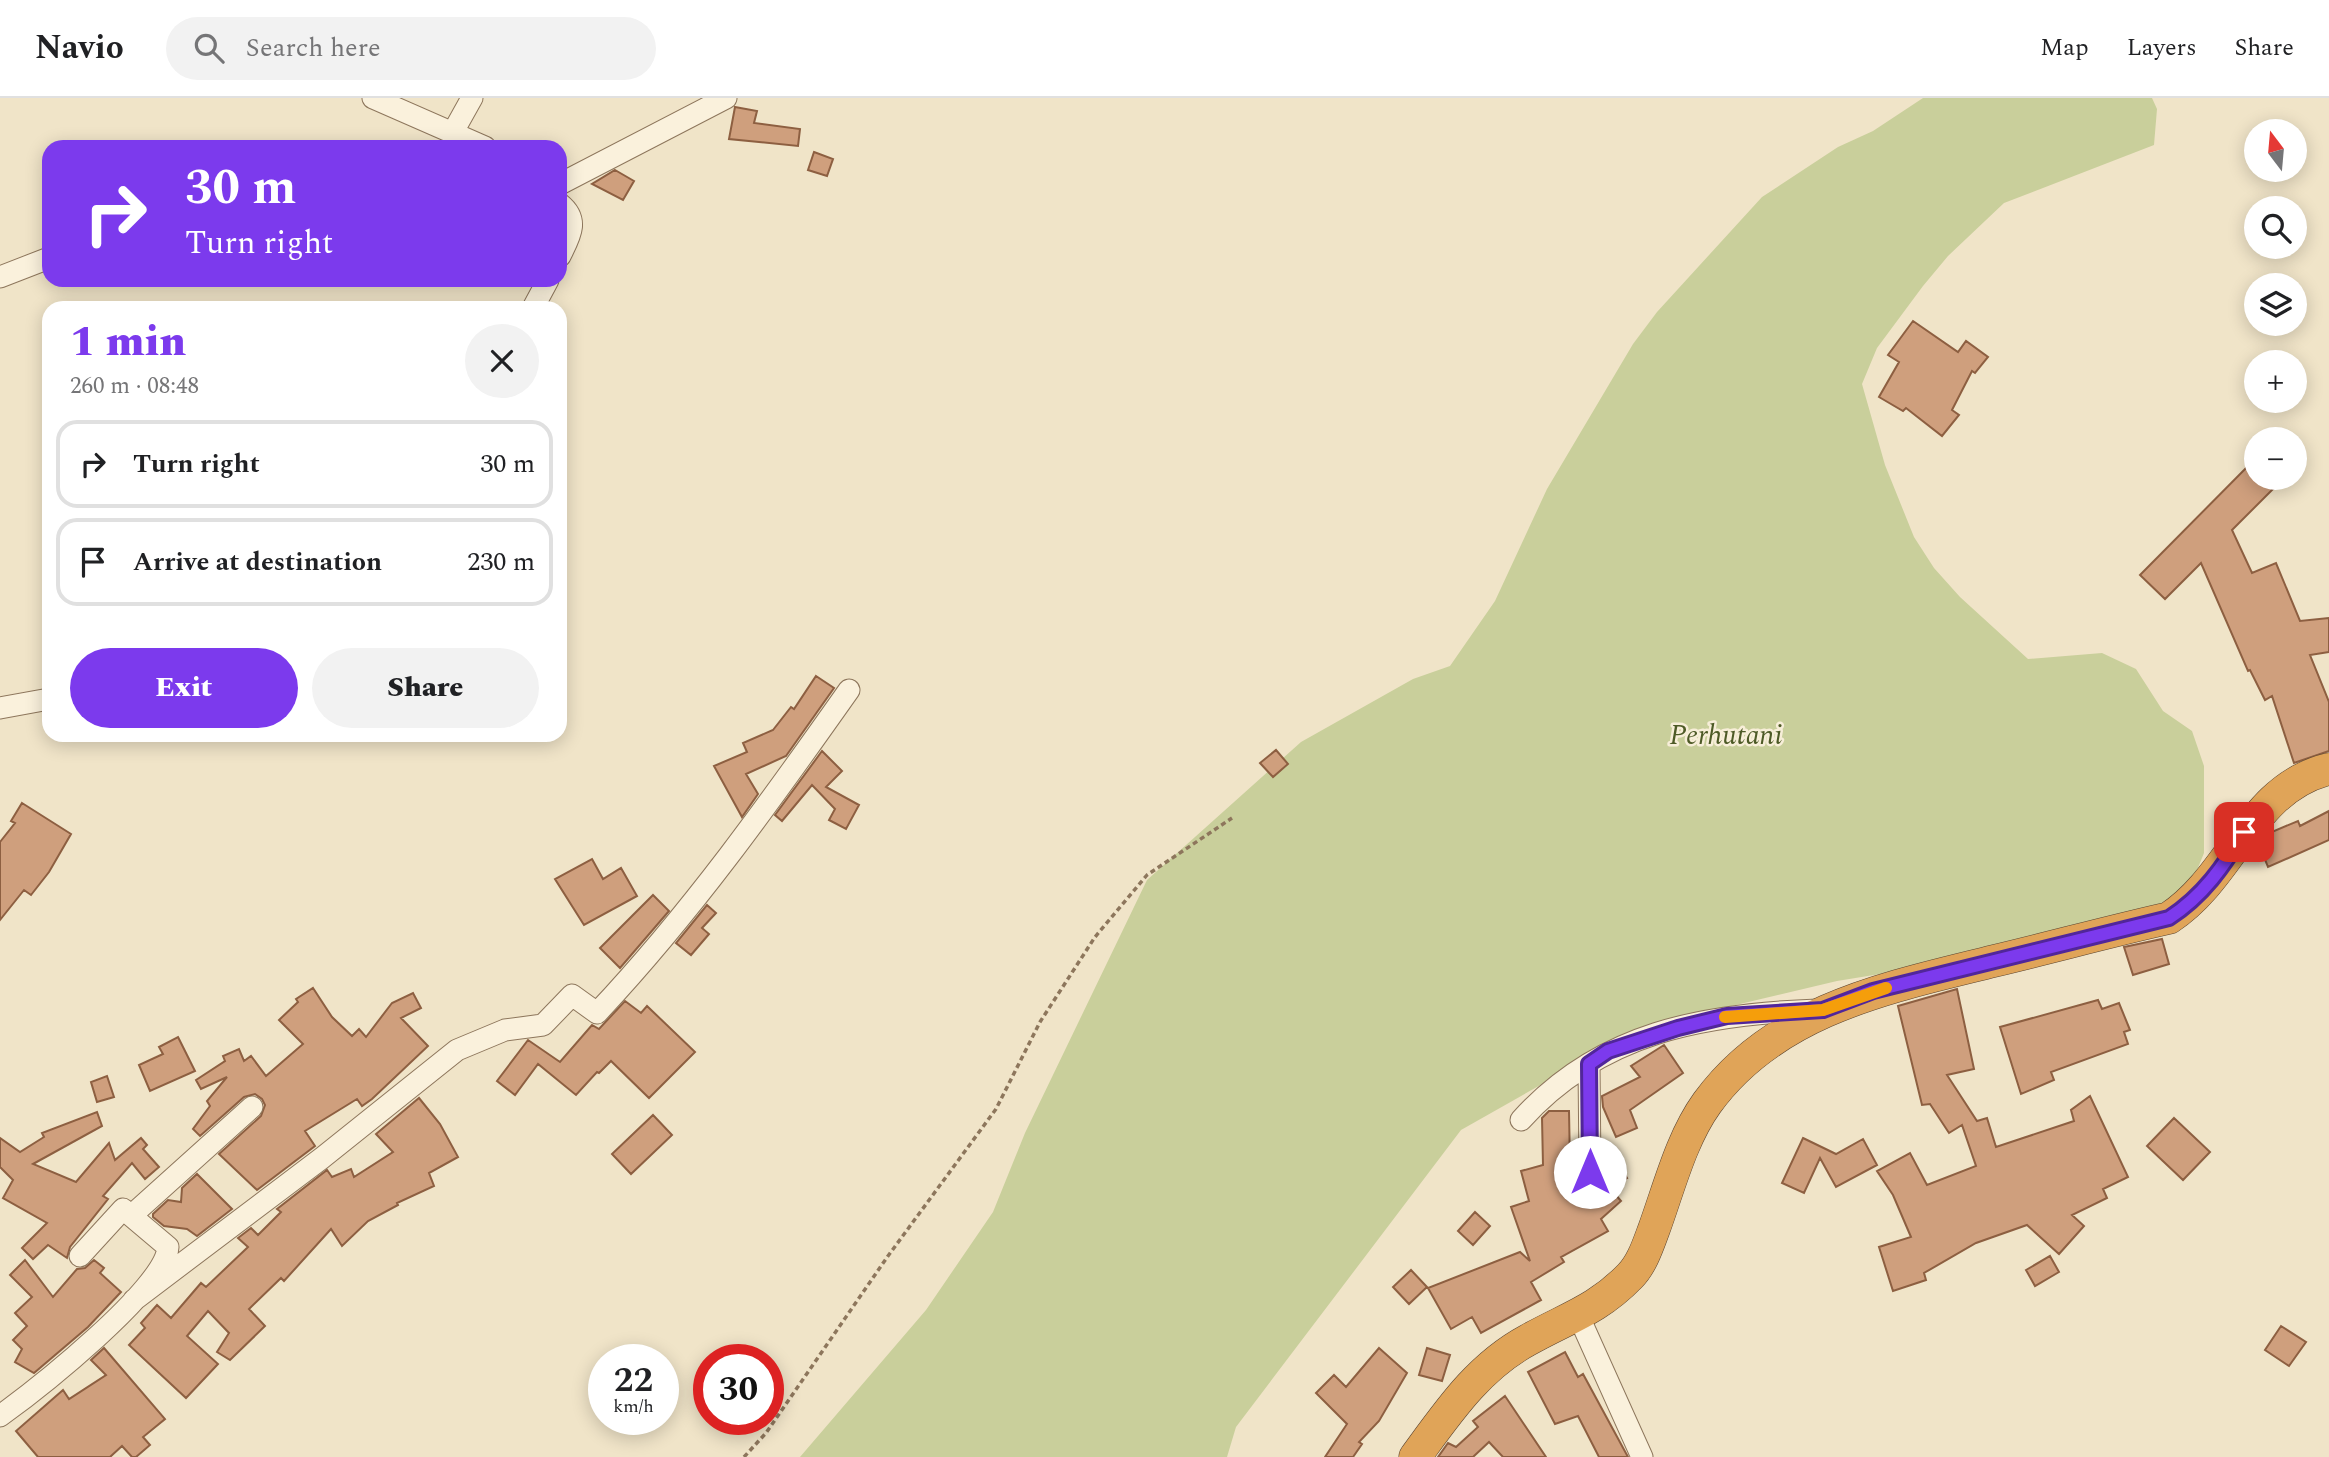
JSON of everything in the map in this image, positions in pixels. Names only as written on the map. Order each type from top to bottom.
[{"type":"highway","points":[[1415,1457],[1480,1373],[1527,1340],[1579,1317],[1632,1274],[1644,1254],[1687,1140],[1706,1104],[1730,1076],[1772,1041],[1823,1010],[1873,991],[2169,918],[2189,905],[2209,884],[2268,805],[2295,780],[2329,769]]},
{"type":"street","points":[[373,98],[470,140]]},
{"type":"street","points":[[453,132],[472,98]]},
{"type":"street","points":[[567,180],[726,98]]},
{"type":"street","points":[[567,210],[571,213],[573,222],[567,238]]},
{"type":"street","points":[[0,277],[42,261]]},
{"type":"street","points":[[0,1416],[58,1371],[134,1300],[322,1158],[457,1051],[505,1030],[543,1025],[572,995],[597,1013],[659,946],[758,818],[849,690]]},
{"type":"street","points":[[0,708],[42,700]]},
{"type":"street","points":[[1521,1120],[1548,1090],[1589,1064],[1632,1042],[1727,1016],[1823,1010]]},
{"type":"street","points":[[1589,1064],[1590,1172]]},
{"type":"street","points":[[132,1215],[252,1107]]},
{"type":"street","points":[[80,1256],[123,1209],[132,1215],[168,1247],[168,1259],[134,1300]]},
{"type":"street","points":[[1579,1317],[1642,1457]]},
{"type":"path","points":[[744,1457],[766,1433],[888,1256],[996,1109],[1040,1022],[1095,937],[1147,875],[1231,818]]},
{"type":"green space","name":"Perhutani","points":[[1923,98],[2152,98],[2157,109],[2154,145],[2004,203],[1948,256],[1923,286],[1877,348],[1862,384],[1885,465],[1914,537],[1934,568],[1960,597],[2028,659],[2102,653],[2136,669],[2163,711],[2192,731],[2204,766],[2204,853],[2189,890],[2157,911],[1917,968],[1837,981],[1643,1027],[1461,1130],[1236,1427],[1227,1457],[800,1457],[926,1310],[993,1212],[1025,1133],[1147,880],[1301,742],[1413,679],[1450,666],[1495,601],[1547,489],[1633,344],[1657,312],[1762,197],[1838,147],[1873,131]]},
{"type":"building","points":[[735,107],[757,111],[754,123],[800,129],[798,146],[729,139]]},
{"type":"building","points":[[814,152],[833,159],[827,176],[808,170]]},
{"type":"building","points":[[615,170],[634,181],[623,200],[592,184]]},
{"type":"building","points":[[1913,321],[1958,352],[1966,341],[1988,357],[1975,373],[1972,371],[1952,410],[1959,415],[1942,436],[1906,408],[1903,411],[1879,397],[1899,362],[1888,355]]},
{"type":"building","points":[[2244,470],[2244,490],[2272,490],[2232,530],[2252,573],[2276,563],[2300,621],[2329,618],[2329,652],[2310,655],[2329,702],[2329,751],[2294,763],[2272,696],[2265,700],[2250,670],[2248,671],[2201,563],[2165,599],[2140,575]]},
{"type":"building","points":[[816,676],[834,688],[786,756],[746,774],[758,794],[742,817],[714,766],[747,752],[743,743],[773,730],[791,707],[794,709]]},
{"type":"building","points":[[1276,750],[1288,764],[1273,777],[1260,763]]},
{"type":"building","points":[[822,751],[842,771],[826,787],[859,805],[846,829],[829,820],[835,809],[812,785],[782,821],[775,815]]},
{"type":"building","points":[[22,803],[71,834],[49,872],[31,895],[24,890],[0,920],[0,842],[15,823],[11,821]]},
{"type":"building","points":[[2329,811],[2329,840],[2268,867],[2259,845],[2267,834],[2298,821],[2300,826]]},
{"type":"building","points":[[592,859],[603,879],[621,868],[637,896],[584,925],[555,879]]},
{"type":"building","points":[[653,895],[669,911],[620,968],[600,948]]},
{"type":"building","points":[[707,905],[716,913],[702,928],[709,934],[691,955],[676,943]]},
{"type":"building","points":[[2162,939],[2169,964],[2133,975],[2124,947]]},
{"type":"building","points":[[313,988],[332,1017],[352,1036],[359,1029],[366,1037],[392,1003],[413,993],[421,1008],[401,1018],[428,1046],[362,1106],[357,1099],[305,1131],[315,1146],[257,1190],[219,1154],[261,1116],[265,1105],[262,1099],[255,1094],[244,1097],[200,1136],[193,1129],[210,1106],[207,1101],[227,1077],[201,1089],[196,1080],[225,1061],[223,1056],[239,1049],[244,1061],[251,1056],[266,1076],[303,1044],[279,1020],[298,1002],[296,999]]},
{"type":"building","points":[[1957,989],[1974,1069],[1947,1075],[1977,1121],[1987,1118],[1996,1147],[2074,1121],[2071,1110],[2090,1096],[2128,1177],[2103,1189],[2107,1198],[2072,1215],[2084,1226],[2059,1254],[2027,1225],[1976,1243],[1924,1273],[1926,1280],[1893,1291],[1879,1247],[1911,1237],[1893,1195],[1877,1171],[1910,1153],[1927,1185],[1976,1166],[1962,1125],[1949,1133],[1930,1104],[1922,1105],[1898,1006]]},
{"type":"building","points":[[2098,1000],[2102,1009],[2119,1003],[2130,1030],[2124,1032],[2128,1044],[2051,1072],[2054,1080],[2021,1094],[2000,1027]]},
{"type":"building","points":[[625,1001],[641,1013],[647,1006],[695,1052],[649,1098],[611,1061],[576,1095],[538,1064],[515,1095],[497,1081],[528,1040],[560,1062],[592,1025],[599,1029]]},
{"type":"building","points":[[178,1037],[195,1071],[150,1091],[139,1065],[163,1054],[159,1047]]},
{"type":"building","points":[[1664,1045],[1683,1073],[1630,1110],[1637,1128],[1616,1137],[1603,1107],[1602,1096],[1640,1077],[1631,1066]]},
{"type":"building","points":[[107,1076],[114,1097],[97,1102],[91,1082]]},
{"type":"building","points":[[419,1098],[440,1124],[458,1157],[429,1173],[434,1186],[397,1203],[398,1205],[368,1221],[342,1246],[331,1229],[284,1281],[281,1278],[249,1309],[265,1326],[230,1360],[217,1352],[229,1333],[208,1311],[187,1336],[218,1364],[186,1398],[129,1345],[145,1328],[141,1323],[157,1305],[171,1318],[201,1283],[206,1287],[248,1247],[238,1238],[251,1228],[258,1235],[281,1212],[277,1209],[327,1170],[332,1177],[351,1169],[354,1177],[393,1152],[376,1134]]},
{"type":"building","points":[[1549,1111],[1569,1111],[1570,1165],[1577,1162],[1578,1178],[1583,1183],[1596,1184],[1603,1172],[1619,1164],[1627,1178],[1609,1187],[1621,1201],[1601,1219],[1608,1231],[1561,1257],[1564,1262],[1531,1282],[1541,1300],[1481,1333],[1472,1317],[1451,1329],[1428,1288],[1520,1252],[1530,1261],[1511,1207],[1529,1201],[1521,1171],[1543,1165],[1542,1118]]},
{"type":"building","points":[[97,1112],[102,1126],[33,1164],[76,1182],[109,1143],[115,1160],[141,1138],[147,1145],[143,1149],[159,1167],[145,1179],[132,1163],[103,1196],[108,1199],[70,1247],[67,1258],[48,1245],[33,1259],[22,1248],[47,1223],[3,1198],[13,1180],[0,1167],[0,1138],[20,1152],[44,1137],[42,1133]]},
{"type":"building","points":[[653,1115],[672,1135],[631,1174],[612,1154]]},
{"type":"building","points":[[2174,1118],[2210,1152],[2183,1180],[2147,1146]]},
{"type":"building","points":[[1803,1138],[1836,1154],[1863,1139],[1877,1165],[1836,1187],[1820,1158],[1804,1193],[1782,1183]]},
{"type":"building","points":[[197,1174],[232,1209],[197,1236],[187,1229],[164,1226],[153,1214],[168,1200],[181,1202],[182,1188]]},
{"type":"building","points":[[1475,1212],[1490,1226],[1473,1245],[1458,1231]]},
{"type":"building","points":[[2050,1256],[2059,1272],[2035,1286],[2026,1270]]},
{"type":"building","points":[[25,1260],[53,1297],[77,1269],[85,1268],[94,1260],[104,1268],[100,1273],[121,1292],[88,1327],[34,1373],[15,1362],[22,1349],[13,1340],[27,1326],[15,1313],[32,1297],[10,1275]]},
{"type":"building","points":[[1411,1270],[1427,1287],[1409,1304],[1393,1287]]},
{"type":"building","points":[[2281,1326],[2306,1342],[2289,1366],[2265,1350]]},
{"type":"building","points":[[104,1348],[165,1419],[143,1437],[150,1445],[136,1457],[132,1457],[122,1446],[110,1457],[38,1457],[16,1431],[63,1390],[69,1399],[106,1375],[91,1360]]},
{"type":"building","points":[[1379,1348],[1407,1373],[1379,1421],[1359,1442],[1362,1444],[1353,1457],[1325,1457],[1347,1424],[1316,1393],[1334,1375],[1346,1387]]},
{"type":"building","points":[[1427,1348],[1450,1355],[1442,1381],[1419,1375]]},
{"type":"building","points":[[1565,1352],[1578,1377],[1583,1374],[1628,1457],[1599,1457],[1578,1416],[1555,1424],[1528,1372]]},
{"type":"building","points":[[1505,1396],[1546,1457],[1503,1457],[1489,1442],[1473,1457],[1438,1457],[1448,1443],[1456,1447],[1478,1427],[1473,1421]]},
{"type":"slow traffic","points":[[1725,1017],[1761,1012],[1823,1010],[1886,988]]},
{"type":"route","points":[[1590,1172],[1589,1064],[1608,1051],[1678,1028],[1727,1016],[1823,1010],[1873,991],[2169,918],[2189,905],[2209,884],[2225,865],[2244,832]]}]
